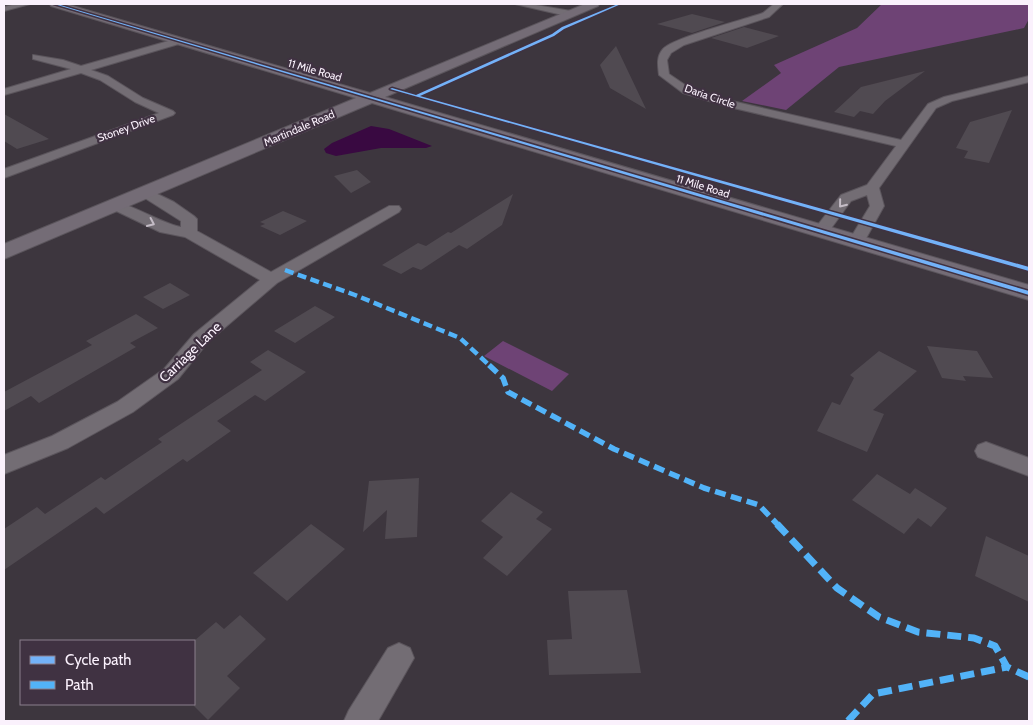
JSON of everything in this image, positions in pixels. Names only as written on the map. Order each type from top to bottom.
[{"type":"street","points":[[4,9],[26,4]]},
{"type":"street","name":"11 Mile Road","points":[[55,4],[1029,293]]},
{"type":"street","points":[[519,4],[571,14]]},
{"type":"street","name":"Martindale Road","points":[[4,252],[594,4]]},
{"type":"street","name":"Daria Circle","points":[[779,4],[766,15],[681,43],[667,51],[662,60],[664,75],[687,91],[729,104],[903,144]]},
{"type":"street","points":[[4,92],[83,70],[106,67],[185,42]]},
{"type":"street","name":"Stoney Drive","points":[[4,174],[169,113],[139,100],[123,88],[104,78],[63,63],[36,57]]},
{"type":"street","points":[[821,231],[846,198],[872,188],[927,110],[937,103],[965,94],[1029,79]]},
{"type":"street","points":[[856,242],[877,206],[872,188]]},
{"type":"street","points":[[145,192],[190,219],[189,233]]},
{"type":"street","points":[[115,205],[165,229],[189,233],[271,278]]},
{"type":"street","name":"Carriage Lane","points":[[4,465],[60,442],[125,407],[171,374],[201,338],[271,278],[394,209]]},
{"type":"street","points":[[986,450],[1029,467]]},
{"type":"street","points":[[360,721],[399,658]]},
{"type":"shaded area","points":[[882,4],[1029,4],[1029,19],[1024,28],[839,67],[786,110],[742,101],[781,73],[774,65],[857,28]]},
{"type":"shaded area","points":[[371,126],[389,129],[432,146],[426,148],[381,148],[336,156],[326,153],[324,149],[332,143]]},
{"type":"shaded area","points":[[503,341],[569,374],[552,391],[484,356]]},
{"type":"building","points":[[692,14],[725,22],[692,33],[657,24]]},
{"type":"building","points":[[744,27],[779,36],[747,48],[711,38]]},
{"type":"building","points":[[616,46],[646,109],[610,88],[600,65]]},
{"type":"building","points":[[925,71],[885,101],[873,114],[860,111],[854,117],[834,112],[861,87]]},
{"type":"building","points":[[1012,110],[989,163],[964,158],[968,151],[956,148],[970,122]]},
{"type":"building","points":[[4,114],[49,139],[17,149],[4,141]]},
{"type":"building","points":[[357,170],[371,182],[351,193],[334,176]]},
{"type":"building","points":[[513,194],[502,225],[467,249],[459,245],[421,270],[413,267],[401,274],[382,265],[418,243],[426,246],[448,232],[451,233]]},
{"type":"building","points":[[283,211],[307,221],[280,235],[260,226],[265,224],[260,222]]},
{"type":"building","points":[[170,283],[190,295],[163,309],[143,297]]},
{"type":"building","points":[[315,306],[335,317],[295,343],[274,331]]},
{"type":"building","points":[[136,314],[158,328],[130,343],[136,347],[39,403],[31,396],[4,411],[4,392],[92,345],[86,341]]},
{"type":"building","points":[[927,346],[977,351],[993,378],[963,376],[966,381],[942,378]]},
{"type":"building","points":[[268,350],[306,372],[265,401],[255,395],[217,421],[231,431],[187,462],[183,459],[104,514],[96,507],[4,570],[4,529],[37,507],[45,514],[101,477],[105,480],[162,442],[158,439],[262,370],[250,362]]},
{"type":"building","points":[[879,351],[917,371],[873,410],[884,414],[867,452],[817,431],[832,402],[840,405],[854,378],[850,375]]},
{"type":"building","points":[[877,474],[910,494],[915,488],[947,508],[931,527],[918,518],[904,534],[852,500]]},
{"type":"building","points":[[419,478],[417,537],[385,539],[387,510],[363,532],[369,481]]},
{"type":"building","points":[[511,492],[543,512],[536,519],[552,529],[507,576],[483,558],[503,537],[481,521]]},
{"type":"building","points":[[311,524],[345,549],[287,601],[253,573]]},
{"type":"building","points":[[986,536],[1029,556],[1029,602],[975,576]]},
{"type":"building","points":[[627,590],[641,673],[549,675],[547,640],[572,639],[568,591]]},
{"type":"building","points":[[240,615],[266,639],[227,676],[240,688],[208,720],[194,706],[195,640],[216,622],[224,629]]},
{"type":"marked path","points":[[285,270],[355,295],[460,338],[503,378],[508,392],[614,449],[704,488],[759,505],[837,588],[879,617],[918,632],[974,638],[995,646],[1007,667],[1029,677]]},
{"type":"marked path","points":[[848,721],[873,694],[1007,667]]},
{"type":"cycle path","points":[[55,4],[1029,293]]},
{"type":"cycle path","points":[[416,96],[553,35],[563,28],[620,4]]},
{"type":"cycle path","points":[[392,89],[1029,269]]}]
